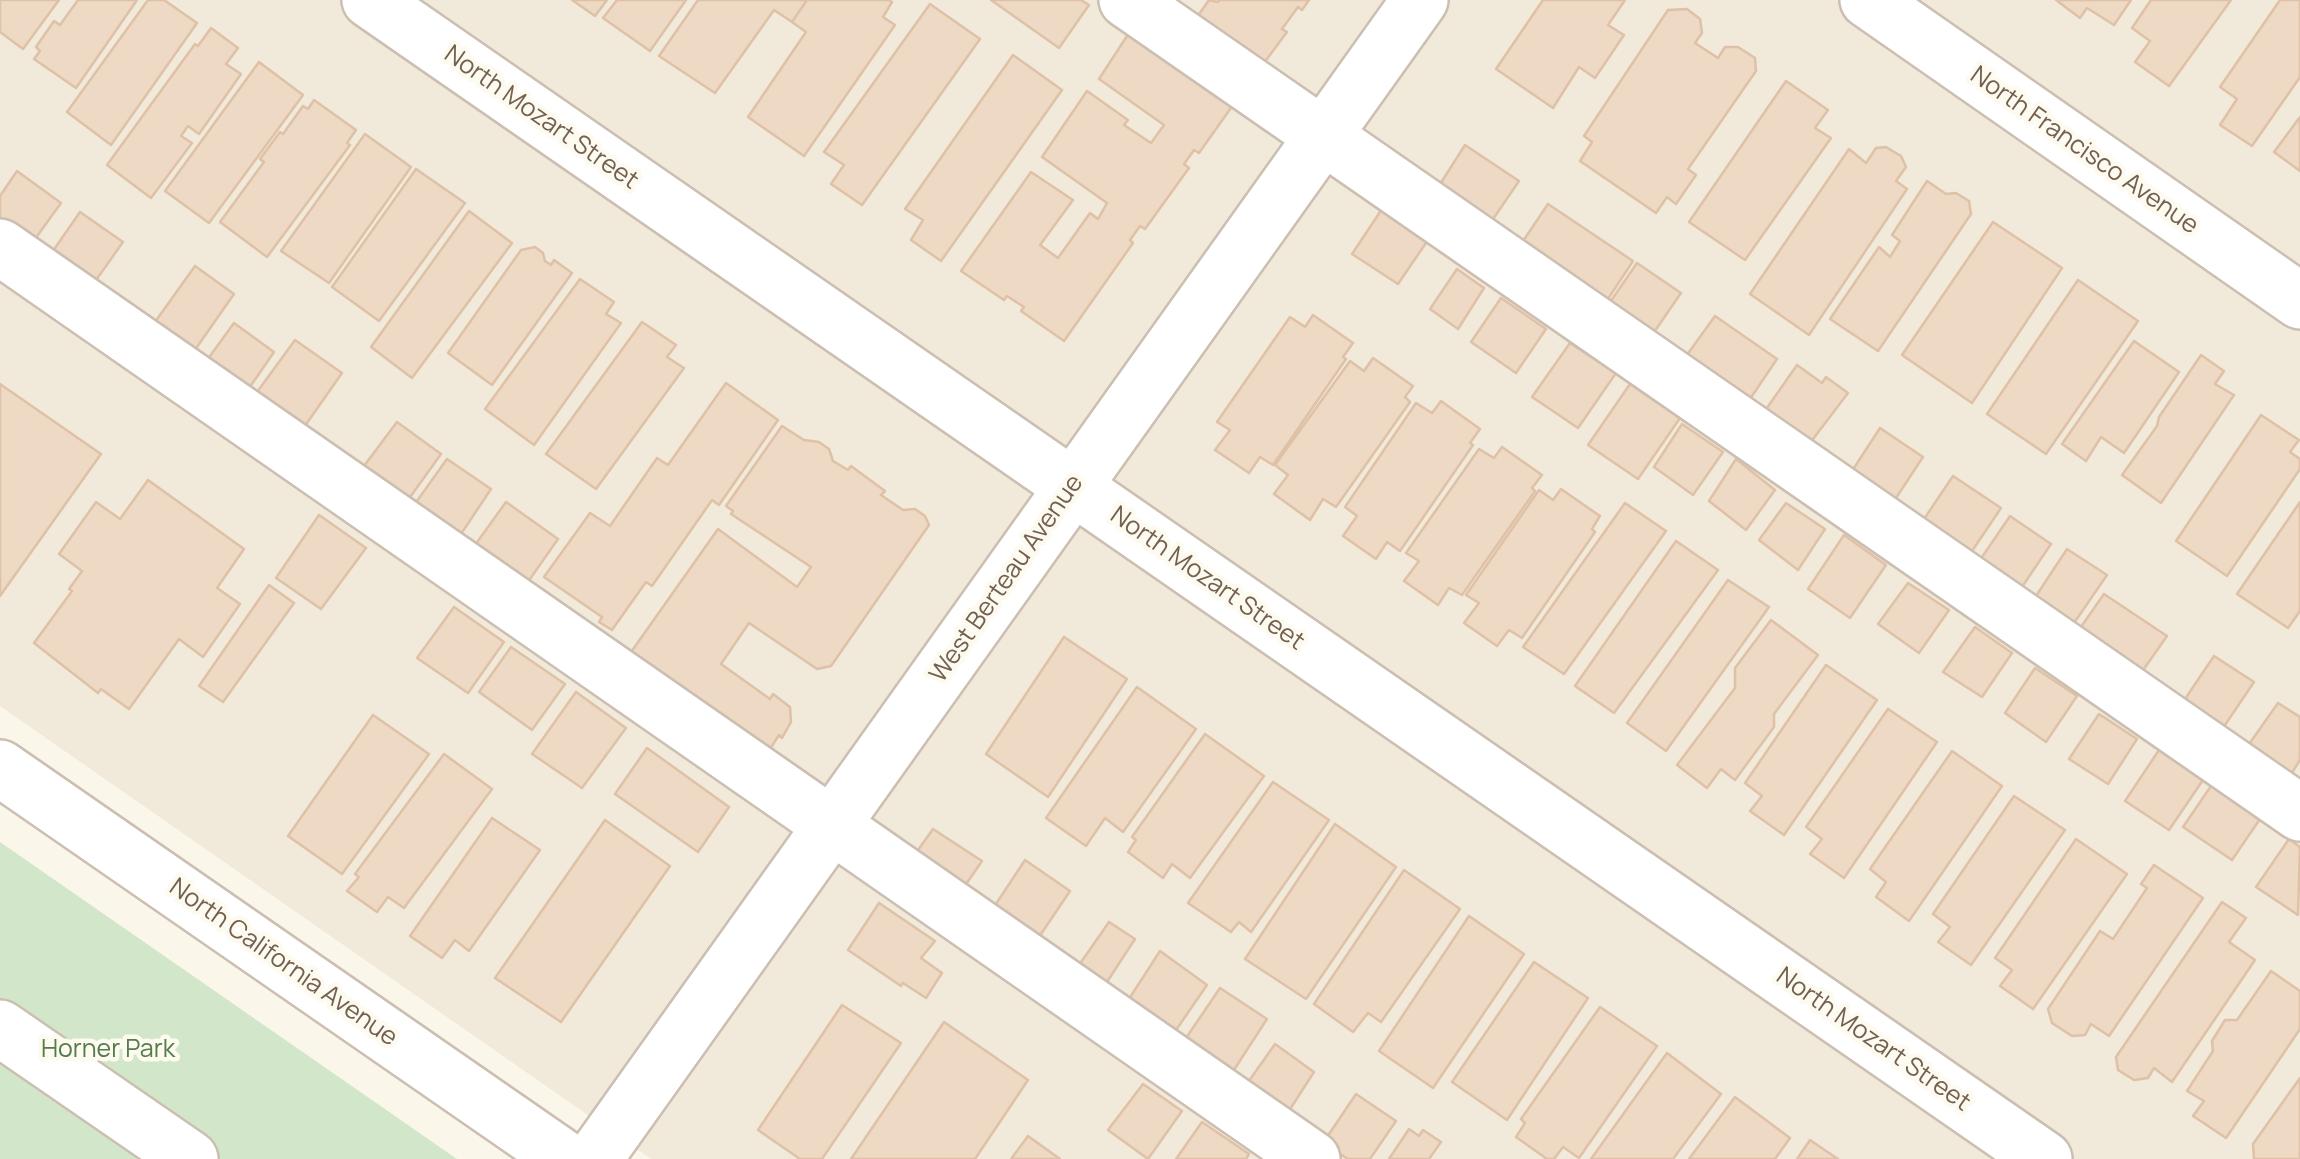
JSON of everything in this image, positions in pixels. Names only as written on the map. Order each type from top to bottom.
[{"type":"street","name":"North Mozart Street","points":[[370,0],[2044,1159]]},
{"type":"street","points":[[1127,0],[2300,813]]},
{"type":"street","name":"West Berteau Avenue","points":[[594,1159],[1420,0]]},
{"type":"street","name":"North Francisco Avenue","points":[[1868,0],[2300,301]]},
{"type":"street","points":[[0,247],[1312,1159]]},
{"type":"street","name":"North California Avenue","points":[[0,768],[565,1159]]},
{"type":"street","points":[[0,1028],[190,1159]]},
{"type":"shaded area","points":[[0,0],[2300,0],[2300,1159],[651,1159],[0,706]]},
{"type":"green space","name":"Horner Park","points":[[0,842],[457,1159],[0,1159]]},
{"type":"building","points":[[0,0],[59,0],[23,49],[0,32]]},
{"type":"building","points":[[78,0],[137,0],[76,88],[34,59],[40,51],[36,47],[54,21],[60,25]]},
{"type":"building","points":[[148,0],[164,0],[197,23],[111,145],[67,112]]},
{"type":"building","points":[[572,0],[607,0],[595,16]]},
{"type":"building","points":[[617,0],[686,0],[650,51],[603,18]]},
{"type":"building","points":[[698,0],[807,0],[792,22],[774,10],[715,93],[659,56]]},
{"type":"building","points":[[807,0],[889,0],[892,2],[883,17],[895,25],[804,156],[748,117],[806,32],[792,22]]},
{"type":"building","points":[[991,0],[1081,0],[1089,5],[1059,48]]},
{"type":"building","points":[[1209,0],[1309,0],[1302,10],[1298,7],[1282,29],[1287,32],[1258,71],[1192,24]]},
{"type":"building","points":[[1543,0],[1625,0],[1608,25],[1624,35],[1595,78],[1579,67],[1553,108],[1496,69]]},
{"type":"building","points":[[2056,0],[2131,0],[2114,25],[2087,8],[2080,18]]},
{"type":"building","points":[[2151,0],[2231,0],[2169,86],[2135,62],[2150,41],[2132,28]]},
{"type":"building","points":[[2280,0],[2300,0],[2300,77],[2252,146],[2220,125],[2237,99],[2220,87]]},
{"type":"building","points":[[930,4],[980,39],[862,205],[831,184],[844,165],[824,152]]},
{"type":"building","points":[[1687,9],[1700,19],[1702,33],[1695,43],[1718,58],[1725,47],[1738,47],[1755,58],[1756,71],[1688,169],[1696,175],[1676,204],[1667,197],[1656,213],[1580,161],[1592,142],[1584,136],[1668,10]]},
{"type":"building","points":[[211,28],[238,48],[226,64],[241,74],[199,134],[188,126],[181,136],[192,143],[151,198],[107,165],[195,44],[198,46]]},
{"type":"building","points":[[1129,33],[1233,105],[1199,153],[1194,150],[1184,164],[1189,168],[1145,229],[1140,226],[1130,240],[1133,243],[1064,341],[1021,311],[1024,307],[1007,296],[1004,300],[961,271],[1031,172],[1073,200],[1040,245],[1058,258],[1090,213],[1098,219],[1107,203],[1042,157],[1087,91],[1128,120],[1124,125],[1151,143],[1164,125],[1099,79]]},
{"type":"building","points":[[1013,55],[1062,90],[941,261],[911,240],[923,220],[905,209]]},
{"type":"building","points":[[259,62],[303,95],[209,223],[165,191]]},
{"type":"building","points":[[1786,81],[1828,110],[1815,128],[1831,138],[1745,260],[1689,222]]},
{"type":"building","points":[[314,100],[356,130],[347,143],[350,145],[267,257],[220,222],[264,162],[260,159],[280,132],[283,134],[303,106],[308,109]]},
{"type":"building","points":[[2300,117],[2300,171],[2274,152]]},
{"type":"building","points":[[365,134],[411,167],[329,283],[281,251]]},
{"type":"building","points":[[1465,145],[1519,181],[1487,228],[1435,192]]},
{"type":"building","points":[[1886,147],[1901,156],[1906,167],[1896,181],[1907,189],[1809,335],[1750,294],[1849,149],[1866,163],[1876,148]]},
{"type":"building","points":[[416,169],[465,203],[379,321],[332,287]]},
{"type":"building","points":[[17,171],[61,203],[30,246],[0,225],[0,196]]},
{"type":"building","points":[[1927,181],[1946,194],[1956,193],[1969,201],[1971,214],[1878,351],[1830,319],[1879,247],[1890,257],[1900,241],[1892,235]]},
{"type":"building","points":[[1548,204],[1633,261],[1602,308],[1517,250]]},
{"type":"building","points":[[1382,209],[1428,240],[1398,284],[1352,254]]},
{"type":"building","points":[[469,211],[512,243],[412,378],[371,347]]},
{"type":"building","points":[[80,212],[123,242],[89,290],[46,261]]},
{"type":"building","points":[[1993,222],[2062,268],[1972,403],[1902,355]]},
{"type":"building","points":[[535,247],[543,253],[545,261],[551,265],[554,260],[572,273],[492,385],[448,353],[521,250]]},
{"type":"building","points":[[1637,263],[1681,293],[1648,341],[1604,311]]},
{"type":"building","points":[[195,266],[234,294],[190,357],[150,329]]},
{"type":"building","points":[[1457,269],[1484,288],[1458,329],[1430,309]]},
{"type":"building","points":[[580,279],[614,302],[606,314],[621,323],[534,445],[485,409]]},
{"type":"building","points":[[2078,280],[2138,321],[2046,454],[1987,414]]},
{"type":"building","points":[[1501,298],[1546,329],[1516,373],[1471,342]]},
{"type":"building","points":[[1313,315],[1353,343],[1273,465],[1260,457],[1249,473],[1215,450],[1230,430],[1217,422],[1290,317],[1305,327]]},
{"type":"building","points":[[1715,316],[1777,359],[1748,402],[1684,359]]},
{"type":"building","points":[[642,322],[676,345],[667,357],[684,368],[596,489],[546,454]]},
{"type":"building","points":[[234,323],[274,352],[243,397],[202,367]]},
{"type":"building","points":[[295,340],[342,373],[300,433],[252,399]]},
{"type":"building","points":[[2134,341],[2179,372],[2124,453],[2101,437],[2086,461],[2062,444]]},
{"type":"building","points":[[1570,343],[1616,373],[1578,428],[1532,397]]},
{"type":"building","points":[[2201,355],[2224,371],[2215,384],[2234,395],[2161,503],[2122,475]]},
{"type":"building","points":[[1373,358],[1413,386],[1405,397],[1410,402],[1336,507],[1323,499],[1310,520],[1274,494],[1288,475],[1275,465],[1350,361],[1364,371]]},
{"type":"building","points":[[1797,365],[1822,383],[1826,377],[1848,393],[1807,447],[1762,415]]},
{"type":"building","points":[[726,383],[778,420],[719,505],[712,500],[652,586],[646,582],[612,630],[599,622],[602,617],[544,577],[590,513],[610,526],[657,458],[668,465]]},
{"type":"building","points":[[0,384],[101,454],[0,596]]},
{"type":"building","points":[[1630,384],[1680,418],[1638,479],[1588,445]]},
{"type":"building","points":[[1441,401],[1480,429],[1400,551],[1387,542],[1376,559],[1343,536],[1357,516],[1345,507],[1416,403],[1432,413]]},
{"type":"building","points":[[2261,415],[2299,440],[2290,452],[2300,459],[2300,469],[2227,576],[2176,541]]},
{"type":"building","points":[[397,422],[441,454],[403,507],[358,474]]},
{"type":"building","points":[[1682,424],[1723,452],[1693,495],[1654,467]]},
{"type":"building","points":[[782,426],[804,440],[819,442],[829,449],[833,461],[848,470],[851,466],[885,491],[881,495],[903,510],[915,509],[929,525],[831,666],[817,669],[749,623],[721,664],[770,699],[773,694],[790,707],[791,722],[763,760],[624,662],[718,529],[797,587],[811,567],[731,514],[733,511],[726,506]]},
{"type":"building","points":[[1880,428],[1923,457],[1894,501],[1852,471]]},
{"type":"building","points":[[1502,447],[1542,475],[1532,488],[1535,491],[1462,595],[1449,588],[1438,605],[1404,581],[1419,561],[1406,553],[1479,449],[1494,458]]},
{"type":"building","points":[[447,459],[491,489],[457,540],[412,508]]},
{"type":"building","points":[[1736,459],[1775,490],[1746,530],[1709,501]]},
{"type":"building","points":[[1953,476],[2001,508],[1970,554],[1922,522]]},
{"type":"building","points":[[148,480],[244,549],[217,588],[240,604],[203,657],[179,639],[129,709],[101,689],[98,693],[34,643],[82,571],[59,554],[96,502],[120,519]]},
{"type":"building","points":[[1561,489],[1600,516],[1592,529],[1595,532],[1522,638],[1509,630],[1497,646],[1464,623],[1479,603],[1466,595],[1539,490],[1553,500]]},
{"type":"building","points":[[506,502],[558,539],[523,589],[470,552]]},
{"type":"building","points":[[2300,502],[2300,611],[2288,628],[2237,594]]},
{"type":"building","points":[[1625,503],[1666,531],[1564,674],[1523,647]]},
{"type":"building","points":[[1786,503],[1825,529],[1798,570],[1759,540]]},
{"type":"building","points":[[319,515],[366,548],[321,609],[276,578]]},
{"type":"building","points":[[2010,516],[2051,544],[2022,587],[1980,560]]},
{"type":"building","points":[[1844,535],[1886,565],[1850,618],[1808,589]]},
{"type":"building","points":[[1676,541],[1718,570],[1614,713],[1575,686]]},
{"type":"building","points":[[2067,549],[2107,575],[2072,626],[2034,599]]},
{"type":"building","points":[[1728,580],[1769,607],[1666,751],[1627,723]]},
{"type":"building","points":[[1908,583],[1949,610],[1919,653],[1878,624]]},
{"type":"building","points":[[269,585],[294,603],[223,702],[199,686]]},
{"type":"building","points":[[2104,594],[2167,636],[2139,676],[2076,634]]},
{"type":"building","points":[[454,607],[504,642],[468,693],[417,658]]},
{"type":"building","points":[[1771,620],[1818,655],[1774,714],[1774,727],[1735,780],[1721,769],[1707,788],[1677,765],[1735,688],[1735,668]]},
{"type":"building","points":[[1975,627],[2012,653],[1982,697],[1943,672]]},
{"type":"building","points":[[1064,637],[1127,679],[1048,797],[986,754]]},
{"type":"building","points":[[511,647],[565,684],[532,730],[479,692]]},
{"type":"building","points":[[2214,656],[2254,682],[2223,728],[2183,702]]},
{"type":"building","points":[[1826,665],[1877,700],[1784,835],[1750,811],[1762,796],[1745,783]]},
{"type":"building","points":[[2035,668],[2077,696],[2046,742],[2005,713]]},
{"type":"building","points":[[1137,687],[1196,729],[1123,832],[1105,818],[1086,846],[1046,818]]},
{"type":"building","points":[[576,692],[626,728],[582,788],[532,754]]},
{"type":"building","points":[[2278,703],[2300,717],[2300,760],[2290,776],[2247,747]]},
{"type":"building","points":[[1888,709],[1937,742],[1844,878],[1810,854],[1822,839],[1806,827]]},
{"type":"building","points":[[2099,714],[2137,739],[2108,784],[2069,759]]},
{"type":"building","points":[[373,715],[429,754],[342,874],[288,836]]},
{"type":"building","points":[[1205,734],[1264,776],[1190,878],[1172,864],[1163,878],[1128,852],[1136,840],[1132,837]]},
{"type":"building","points":[[647,748],[729,807],[698,852],[615,794]]},
{"type":"building","points":[[2159,750],[2203,780],[2169,830],[2125,801]]},
{"type":"building","points":[[1952,751],[2002,786],[1909,921],[1876,897],[1886,882],[1870,869]]},
{"type":"building","points":[[444,754],[492,789],[404,908],[388,897],[377,912],[347,891],[359,877],[355,874]]},
{"type":"building","points":[[1273,782],[1329,820],[1251,932],[1239,922],[1231,932],[1188,903]]},
{"type":"building","points":[[2211,786],[2260,819],[2232,860],[2183,827]]},
{"type":"building","points":[[2014,796],[2065,830],[1971,965],[1938,942],[1950,927],[1933,914]]},
{"type":"building","points":[[492,818],[540,850],[469,951],[455,940],[442,958],[410,936]]},
{"type":"building","points":[[605,820],[670,866],[561,1022],[495,978]]},
{"type":"building","points":[[1335,824],[1396,867],[1306,999],[1245,959]]},
{"type":"building","points":[[933,829],[982,861],[962,890],[913,857]]},
{"type":"building","points":[[2076,839],[2127,874],[2033,1009],[2000,986],[2012,970],[1995,958]]},
{"type":"building","points":[[2289,839],[2300,847],[2298,915],[2256,887]]},
{"type":"building","points":[[1025,860],[1070,891],[1037,940],[992,910]]},
{"type":"building","points":[[2154,865],[2203,898],[2109,1036],[2091,1024],[2085,1035],[2072,1036],[2052,1023],[2048,1009],[2100,931],[2113,939],[2147,888],[2141,884]]},
{"type":"building","points":[[1404,870],[1460,909],[1381,1022],[1368,1013],[1353,1032],[1314,1004]]},
{"type":"building","points":[[2222,902],[2246,918],[2229,942],[2255,960],[2172,1082],[2154,1068],[2148,1078],[2134,1080],[2118,1070],[2116,1057]]},
{"type":"building","points":[[879,903],[935,941],[921,958],[942,973],[926,998],[848,950]]},
{"type":"building","points":[[1469,916],[1524,954],[1433,1088],[1379,1051]]},
{"type":"building","points":[[1109,922],[1135,939],[1105,985],[1077,968]]},
{"type":"building","points":[[1160,951],[1207,985],[1174,1033],[1127,1002]]},
{"type":"building","points":[[1534,962],[1588,998],[1507,1120],[1452,1082]]},
{"type":"building","points":[[2271,971],[2300,991],[2300,1029],[2226,1138],[2193,1116],[2204,1101],[2187,1091],[2213,1051],[2212,1041],[2225,1020],[2237,1020]]},
{"type":"building","points":[[1220,988],[1267,1019],[1232,1073],[1184,1041]]},
{"type":"building","points":[[842,1005],[901,1043],[822,1159],[800,1159],[758,1130]]},
{"type":"building","points":[[1600,1007],[1657,1046],[1579,1158],[1563,1147],[1554,1159],[1547,1159],[1516,1137],[1525,1123],[1521,1119]]},
{"type":"building","points":[[944,1022],[1028,1080],[975,1159],[851,1159]]},
{"type":"building","points":[[1275,1044],[1314,1072],[1285,1117],[1244,1088]]},
{"type":"building","points":[[1667,1053],[1721,1094],[1673,1159],[1591,1159]]},
{"type":"building","points":[[2300,1078],[2300,1159],[2254,1159],[2253,1144]]},
{"type":"building","points":[[1143,1084],[1182,1111],[1148,1159],[1108,1130]]},
{"type":"building","points":[[1356,1094],[1396,1121],[1370,1159],[1348,1159],[1323,1143]]},
{"type":"building","points":[[1735,1097],[1790,1138],[1775,1159],[1689,1159]]},
{"type":"building","points":[[1202,1122],[1249,1154],[1246,1159],[1176,1159]]},
{"type":"building","points":[[1409,1129],[1419,1136],[1423,1130],[1441,1142],[1429,1159],[1389,1159]]},
{"type":"building","points":[[1028,1136],[1060,1159],[1011,1159]]},
{"type":"building","points":[[1810,1140],[1838,1159],[1797,1159]]}]
